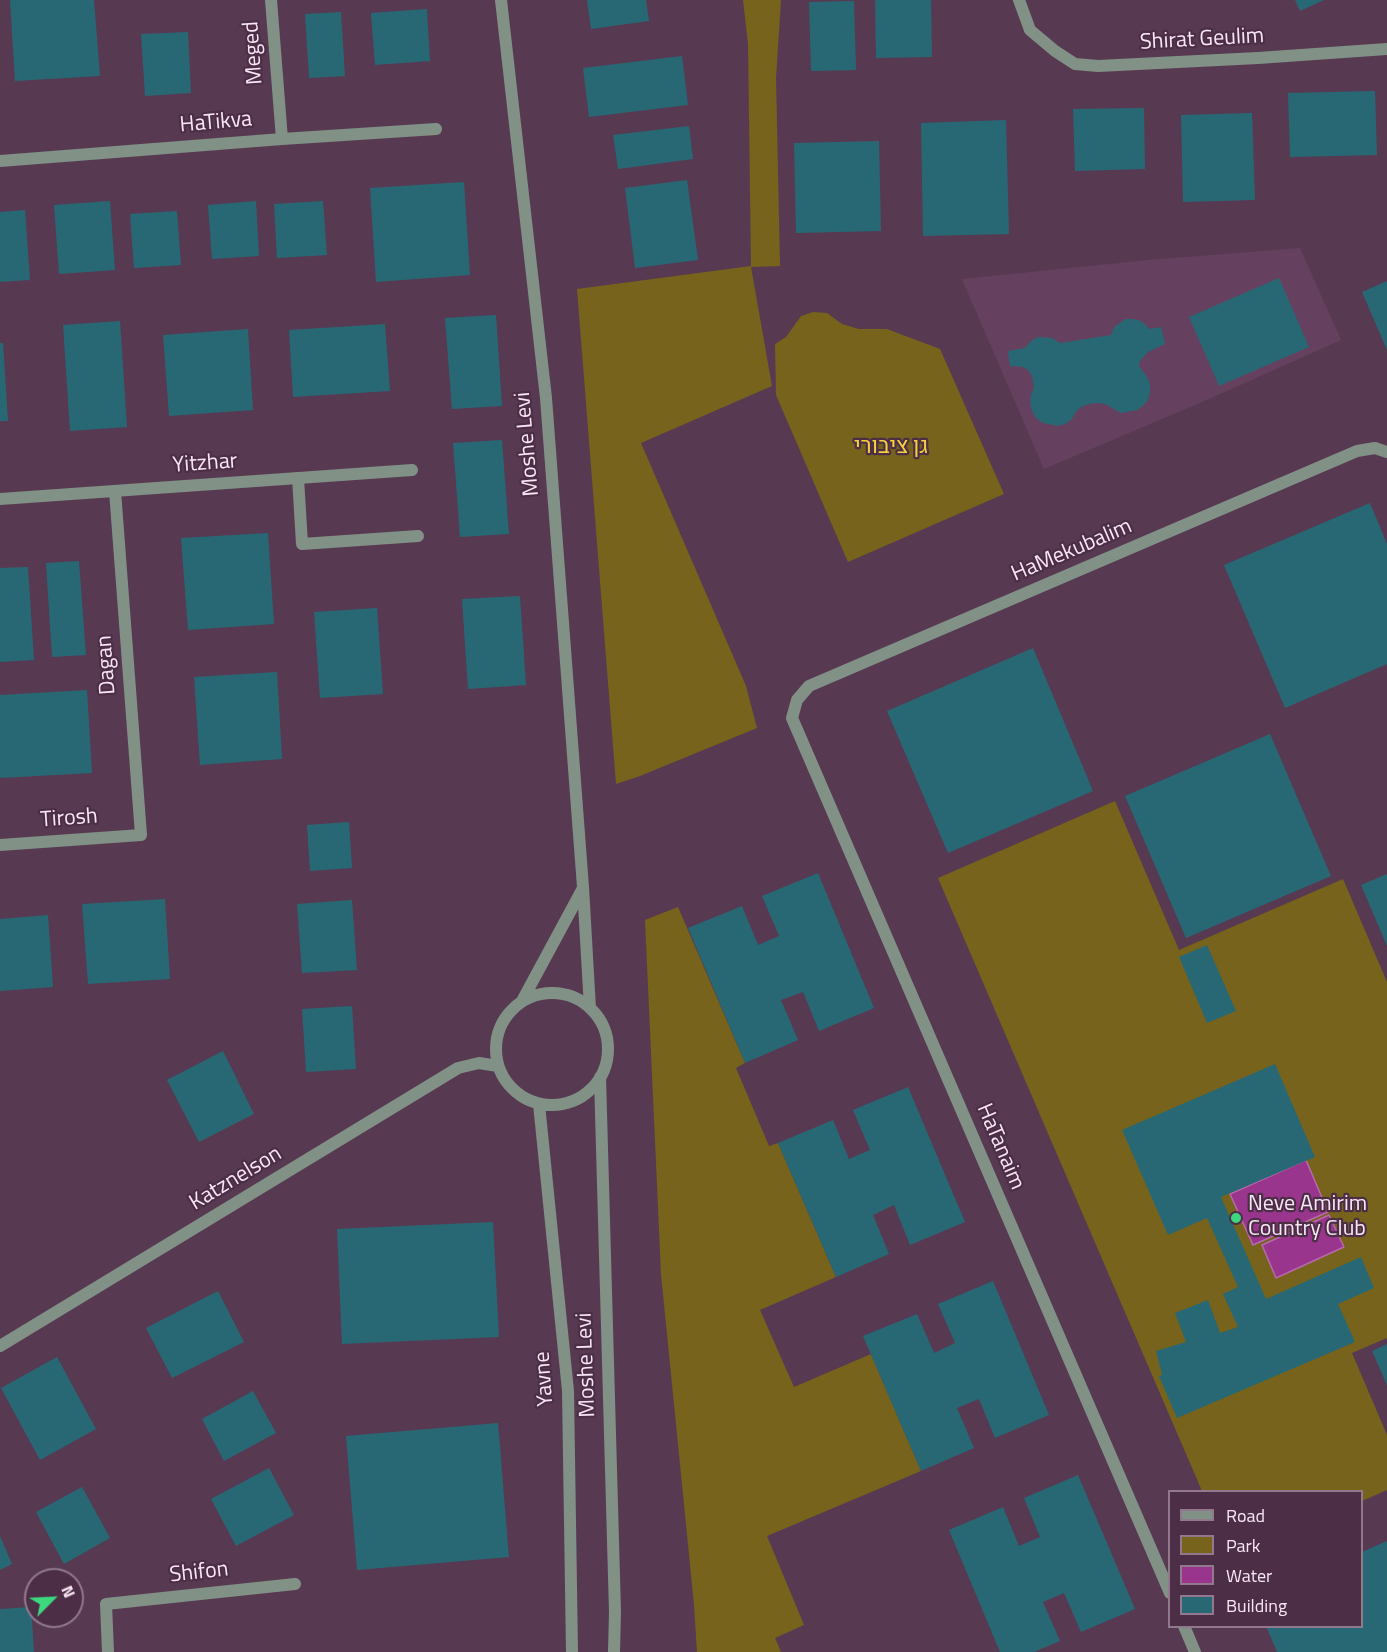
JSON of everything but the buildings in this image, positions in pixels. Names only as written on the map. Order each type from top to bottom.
[{"type":"street","name":"Meged","points":[[271,0],[282,138]]},
{"type":"street","name":"Moshe Levi","points":[[501,0],[546,398],[584,886],[590,1008]]},
{"type":"street","name":"Shirat Geulim","points":[[1019,0],[1030,30],[1054,51],[1075,64],[1098,66],[1387,49]]},
{"type":"street","name":"HaTikva","points":[[0,161],[282,138],[436,129]]},
{"type":"street","name":"HaMekubalim","points":[[792,718],[797,700],[809,686],[1357,451],[1375,448],[1387,452]]},
{"type":"street","name":"Yitzhar","points":[[0,499],[412,470]]},
{"type":"street","points":[[297,478],[302,544],[418,536]]},
{"type":"street","name":"Dagan","points":[[115,491],[141,836]]},
{"type":"street","name":"HaTanaim","points":[[792,718],[1168,1588]]},
{"type":"street","name":"Tirosh","points":[[0,844],[141,836]]},
{"type":"street","points":[[522,1001],[584,886]]},
{"type":"street","points":[[557,993],[575,998],[590,1008],[602,1023],[607,1041],[607,1060],[600,1077],[589,1091],[573,1101],[556,1105],[538,1104],[524,1097],[507,1083],[498,1066],[495,1048],[498,1029],[508,1013],[522,1001],[539,994],[557,993]]},
{"type":"street","name":"Katznelson","points":[[0,1346],[458,1068],[478,1063],[498,1066]]},
{"type":"street","name":"Moshe Levi","points":[[600,1077],[615,1612],[614,1652]]},
{"type":"street","name":"Yavne","points":[[538,1104],[568,1391],[572,1652]]},
{"type":"street","name":"Shifon","points":[[108,1652],[106,1604],[295,1584]]},
{"type":"street","points":[[1185,1628],[1195,1652]]},
{"type":"shaded area","points":[[1300,248],[1341,340],[1044,469],[962,279],[1149,260]]},
{"type":"green space","points":[[743,0],[781,0],[776,78],[780,266],[751,267],[772,386],[641,443],[746,686],[757,728],[616,784],[577,289],[751,266],[748,44]]},
{"type":"green space","name":"גן ציבורי","points":[[813,312],[827,313],[842,324],[859,329],[887,329],[940,349],[1004,494],[848,562],[776,395],[775,344],[786,337],[801,316]]},
{"type":"green space","name":"Neve Amirim Country Club","points":[[1115,801],[1179,950],[1343,879],[1387,982],[1387,1338],[1352,1353],[1387,1435],[1387,1490],[1363,1501],[1363,1490],[1202,1490],[938,878]]},
{"type":"green space","points":[[678,907],[745,1063],[736,1068],[769,1146],[778,1143],[836,1277],[760,1310],[794,1387],[871,1354],[921,1471],[767,1536],[804,1625],[775,1638],[781,1652],[697,1652],[661,1274],[645,920]]},
{"type":"water","points":[[1306,1160],[1328,1212],[1253,1245],[1230,1194]]},
{"type":"water","points":[[1329,1215],[1344,1247],[1276,1278],[1262,1245]]},
{"type":"place","name":"Neve Amirim Country Club","points":[[1236,1218]]}]
